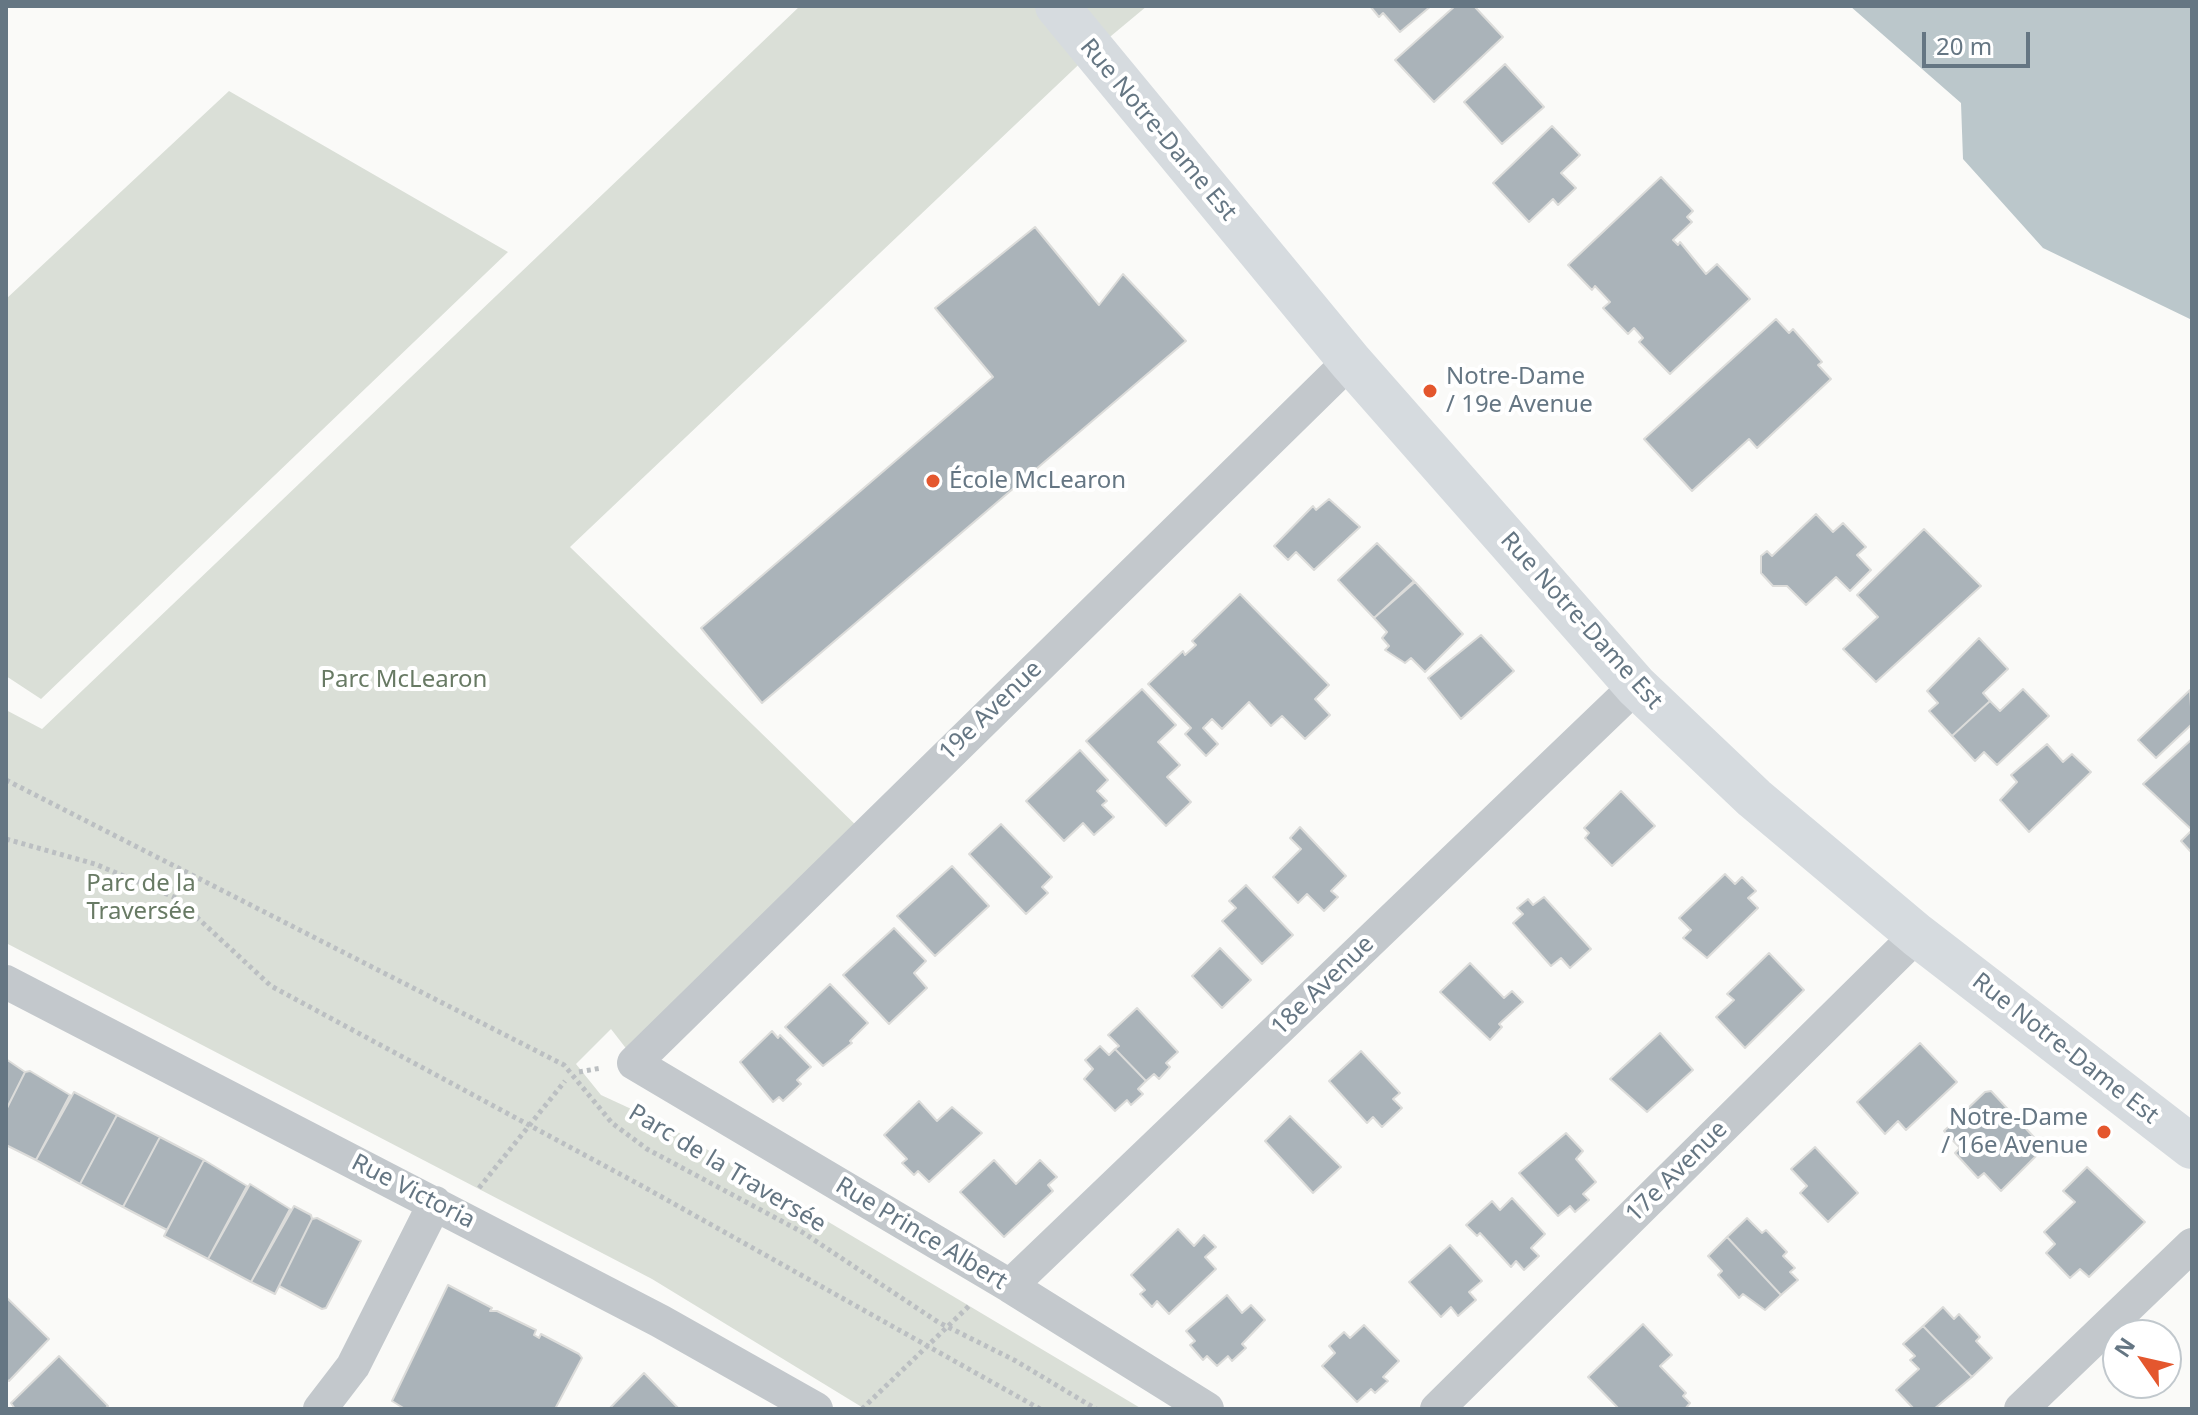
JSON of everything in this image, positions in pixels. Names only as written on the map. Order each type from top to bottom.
[{"type":"main road","name":"Rue Notre-Dame Est","points":[[1057,6],[1350,361],[1636,686],[1754,798],[1917,935],[2192,1147]]},
{"type":"street","name":"19e Avenue","points":[[634,1063],[1350,361]]},
{"type":"street","name":"18e Avenue","points":[[1003,1282],[1636,686]]},
{"type":"street","name":"17e Avenue","points":[[1437,1409],[1917,935]]},
{"type":"street","name":"Rue Victoria","points":[[6,982],[660,1321],[816,1409]]},
{"type":"street","name":"Rue Prince Albert","points":[[634,1063],[1003,1282],[1207,1409]]},
{"type":"street","points":[[320,1409],[353,1366],[435,1203]]},
{"type":"street","points":[[2021,1409],[2192,1245]]},
{"type":"path","name":"Parc de la Traversée","points":[[6,780],[564,1065],[612,1123],[647,1149],[802,1232],[947,1327],[1016,1361],[1096,1409]]},
{"type":"path","points":[[6,839],[95,864],[176,898],[271,986],[529,1125],[1040,1409]]},
{"type":"path","points":[[476,1192],[565,1081]]},
{"type":"path","points":[[862,1409],[947,1327],[1003,1282]]},
{"type":"green space","name":"Parc McLearon","points":[[800,6],[1147,6],[1093,51],[570,547],[865,834],[635,1060],[611,1029],[576,1064],[601,1095],[666,1125],[1142,1409],[865,1409],[652,1279],[6,943],[6,710],[42,729]]},
{"type":"green space","points":[[229,91],[508,252],[41,699],[6,676],[6,299]]},
{"type":"shaded area","points":[[1850,6],[2192,6],[2192,320],[2043,248],[1963,159],[1961,103]]},
{"type":"building","points":[[1370,6],[1431,6],[1400,32],[1383,13],[1379,17]]},
{"type":"building","points":[[1455,6],[1474,6],[1503,37],[1434,102],[1395,60]]},
{"type":"building","points":[[1505,64],[1544,107],[1502,144],[1464,102]]},
{"type":"building","points":[[1552,126],[1580,155],[1561,173],[1576,188],[1558,205],[1553,199],[1529,222],[1493,183]]},
{"type":"building","points":[[1661,177],[1693,211],[1687,217],[1692,222],[1673,240],[1678,245],[1680,242],[1706,274],[1717,264],[1750,299],[1670,374],[1639,342],[1643,338],[1634,328],[1628,334],[1603,308],[1610,302],[1595,286],[1592,290],[1568,265]]},
{"type":"building","points":[[1035,227],[1099,305],[1123,274],[1186,341],[762,703],[701,628],[993,377],[935,308]]},
{"type":"building","points":[[1776,319],[1789,333],[1793,329],[1822,362],[1818,365],[1831,379],[1757,448],[1749,439],[1692,491],[1644,439]]},
{"type":"building","points":[[1329,499],[1360,527],[1314,570],[1296,552],[1288,560],[1274,546],[1313,506],[1316,510]]},
{"type":"building","points":[[1816,514],[1833,532],[1843,523],[1866,547],[1857,555],[1871,570],[1850,591],[1836,577],[1806,605],[1787,586],[1773,586],[1761,573],[1761,556],[1767,551],[1772,556]]},
{"type":"building","points":[[1924,529],[1981,586],[1876,682],[1843,649],[1878,617],[1857,595]]},
{"type":"building","points":[[1377,543],[1414,581],[1374,618],[1338,580]]},
{"type":"building","points":[[1415,582],[1463,634],[1425,672],[1411,658],[1405,663],[1385,650],[1389,646],[1382,638],[1387,632],[1374,618]]},
{"type":"building","points":[[1240,594],[1329,685],[1315,699],[1330,715],[1305,739],[1282,716],[1271,726],[1249,702],[1222,729],[1212,719],[1203,728],[1218,744],[1206,756],[1185,734],[1191,728],[1148,684],[1183,651],[1185,655],[1196,645],[1192,641]]},
{"type":"building","points":[[1481,635],[1514,671],[1461,719],[1428,678]]},
{"type":"building","points":[[1979,638],[2008,669],[1983,693],[1990,701],[1952,736],[1929,711],[1938,703],[1927,691]]},
{"type":"building","points":[[1142,689],[1176,725],[1158,742],[1180,765],[1167,777],[1191,802],[1166,826],[1086,741]]},
{"type":"building","points":[[2023,689],[2049,716],[1997,765],[1984,752],[1975,761],[1952,736],[1990,701],[2000,711]]},
{"type":"building","points":[[2190,690],[2192,724],[2156,758],[2138,740]]},
{"type":"building","points":[[2192,739],[2192,830],[2143,784]]},
{"type":"building","points":[[2047,744],[2063,762],[2072,754],[2091,772],[2029,832],[2000,800],[2017,782],[2011,775]]},
{"type":"building","points":[[1080,750],[1108,780],[1097,791],[1107,801],[1102,805],[1114,817],[1094,835],[1083,823],[1064,841],[1026,801]]},
{"type":"building","points":[[1621,791],[1655,826],[1612,866],[1585,838],[1589,833],[1584,828]]},
{"type":"building","points":[[1001,824],[1052,877],[1042,887],[1048,893],[1026,914],[969,854]]},
{"type":"building","points":[[1300,827],[1346,876],[1331,891],[1338,897],[1324,911],[1307,894],[1298,903],[1273,877],[1301,849],[1290,838]]},
{"type":"building","points":[[2192,830],[2192,853],[2181,841]]},
{"type":"building","points":[[952,866],[989,906],[935,956],[897,916]]},
{"type":"building","points":[[1725,874],[1735,884],[1742,877],[1756,891],[1748,898],[1758,908],[1707,958],[1683,938],[1691,930],[1679,918]]},
{"type":"building","points":[[1246,885],[1293,935],[1262,964],[1222,921],[1236,908],[1229,901]]},
{"type":"building","points":[[1544,897],[1591,949],[1570,968],[1561,958],[1551,966],[1513,923],[1523,914],[1517,908],[1528,899],[1533,905]]},
{"type":"building","points":[[894,928],[926,961],[914,973],[927,988],[889,1024],[843,975]]},
{"type":"building","points":[[1220,948],[1251,980],[1222,1008],[1192,976]]},
{"type":"building","points":[[1769,953],[1804,990],[1745,1048],[1716,1017],[1734,1000],[1727,994]]},
{"type":"building","points":[[1470,963],[1504,998],[1512,991],[1523,1002],[1499,1024],[1502,1027],[1490,1040],[1440,992]]},
{"type":"building","points":[[830,984],[868,1023],[850,1041],[852,1043],[823,1066],[785,1027]]},
{"type":"building","points":[[1137,1008],[1178,1052],[1166,1063],[1170,1067],[1159,1079],[1154,1074],[1146,1081],[1115,1049],[1119,1046],[1108,1035]]},
{"type":"building","points":[[772,1031],[778,1038],[780,1035],[811,1067],[797,1080],[801,1084],[783,1101],[779,1097],[773,1102],[740,1062]]},
{"type":"building","points":[[1660,1033],[1693,1070],[1647,1112],[1610,1079]]},
{"type":"building","points":[[1920,1043],[1957,1082],[1906,1130],[1898,1121],[1885,1134],[1857,1102]]},
{"type":"building","points":[[1100,1046],[1109,1055],[1115,1049],[1146,1081],[1138,1089],[1143,1094],[1131,1105],[1127,1100],[1115,1111],[1084,1079],[1093,1069],[1085,1060]]},
{"type":"building","points":[[1361,1051],[1400,1093],[1393,1099],[1402,1108],[1382,1127],[1373,1117],[1367,1123],[1329,1081]]},
{"type":"building","points":[[6,1059],[25,1072],[6,1110]]},
{"type":"building","points":[[30,1071],[70,1095],[36,1160],[6,1145],[6,1110],[25,1072]]},
{"type":"building","points":[[1991,1091],[2044,1148],[2001,1191],[1984,1173],[1978,1178],[1955,1153],[1960,1148],[1944,1131],[1985,1092]]},
{"type":"building","points":[[74,1092],[117,1115],[80,1184],[36,1160]]},
{"type":"building","points":[[919,1101],[937,1121],[952,1107],[982,1133],[929,1182],[918,1171],[914,1175],[902,1163],[907,1159],[884,1135]]},
{"type":"building","points":[[117,1115],[160,1137],[123,1207],[80,1184]]},
{"type":"building","points":[[1290,1116],[1341,1167],[1313,1193],[1265,1141]]},
{"type":"building","points":[[1566,1133],[1583,1151],[1576,1159],[1596,1182],[1583,1194],[1589,1200],[1575,1212],[1570,1206],[1558,1216],[1519,1173]]},
{"type":"building","points":[[160,1137],[204,1160],[167,1230],[123,1207]]},
{"type":"building","points":[[1815,1147],[1858,1193],[1828,1222],[1800,1193],[1807,1186],[1791,1169]]},
{"type":"building","points":[[204,1160],[247,1186],[208,1259],[164,1236]]},
{"type":"building","points":[[994,1160],[1016,1184],[1040,1160],[1057,1177],[1048,1185],[1053,1191],[1004,1237],[960,1192]]},
{"type":"building","points":[[2087,1167],[2145,1222],[2089,1277],[2080,1269],[2070,1278],[2046,1253],[2055,1244],[2044,1232],[2075,1202],[2063,1191]]},
{"type":"building","points":[[250,1184],[290,1209],[251,1282],[208,1259]]},
{"type":"building","points":[[1512,1198],[1545,1234],[1531,1248],[1539,1256],[1524,1270],[1516,1261],[1511,1267],[1480,1233],[1477,1236],[1466,1225],[1492,1201],[1500,1210]]},
{"type":"building","points":[[294,1206],[311,1215],[312,1219],[275,1294],[251,1282]]},
{"type":"building","points":[[317,1218],[361,1241],[326,1308],[322,1309],[279,1286],[312,1219]]},
{"type":"building","points":[[1747,1218],[1762,1233],[1766,1230],[1787,1252],[1783,1256],[1795,1268],[1790,1272],[1798,1280],[1781,1295],[1727,1237]]},
{"type":"building","points":[[1178,1229],[1194,1246],[1204,1235],[1216,1247],[1205,1257],[1216,1269],[1169,1314],[1157,1301],[1152,1307],[1140,1294],[1145,1290],[1131,1275]]},
{"type":"building","points":[[1727,1237],[1781,1295],[1765,1310],[1743,1294],[1739,1298],[1718,1275],[1722,1271],[1708,1256]]},
{"type":"building","points":[[1450,1245],[1482,1281],[1469,1292],[1476,1300],[1458,1316],[1451,1307],[1441,1317],[1409,1282]]},
{"type":"building","points":[[448,1285],[492,1308],[490,1311],[497,1311],[536,1330],[534,1335],[539,1338],[541,1334],[579,1354],[582,1358],[555,1409],[405,1409],[392,1401]]},
{"type":"building","points":[[1227,1295],[1242,1313],[1251,1305],[1265,1320],[1242,1344],[1246,1348],[1232,1361],[1228,1356],[1217,1366],[1207,1356],[1203,1360],[1190,1345],[1195,1341],[1186,1331]]},
{"type":"building","points":[[6,1297],[49,1339],[9,1381],[6,1379]]},
{"type":"building","points":[[1943,1307],[1954,1319],[1959,1314],[1980,1337],[1976,1341],[1992,1358],[1972,1377],[1923,1326]]},
{"type":"building","points":[[1643,1324],[1672,1355],[1660,1366],[1686,1393],[1683,1396],[1690,1403],[1685,1409],[1619,1409],[1588,1377]]},
{"type":"building","points":[[1364,1325],[1399,1361],[1383,1377],[1388,1381],[1375,1393],[1371,1389],[1357,1402],[1322,1366],[1335,1353],[1329,1346],[1344,1332],[1350,1338]]},
{"type":"building","points":[[1923,1326],[1972,1377],[1934,1409],[1914,1409],[1896,1390],[1919,1369],[1910,1360],[1915,1356],[1903,1344]]},
{"type":"building","points":[[59,1356],[108,1406],[105,1409],[15,1409],[11,1403]]},
{"type":"building","points":[[644,1373],[679,1409],[609,1409]]},
{"type":"place","name":"Notre-Dame / 19e Avenue","points":[[1430,391]]},
{"type":"place","name":"École McLearon","points":[[933,481]]},
{"type":"place","name":"Notre-Dame / 16e Avenue","points":[[2104,1132]]}]
